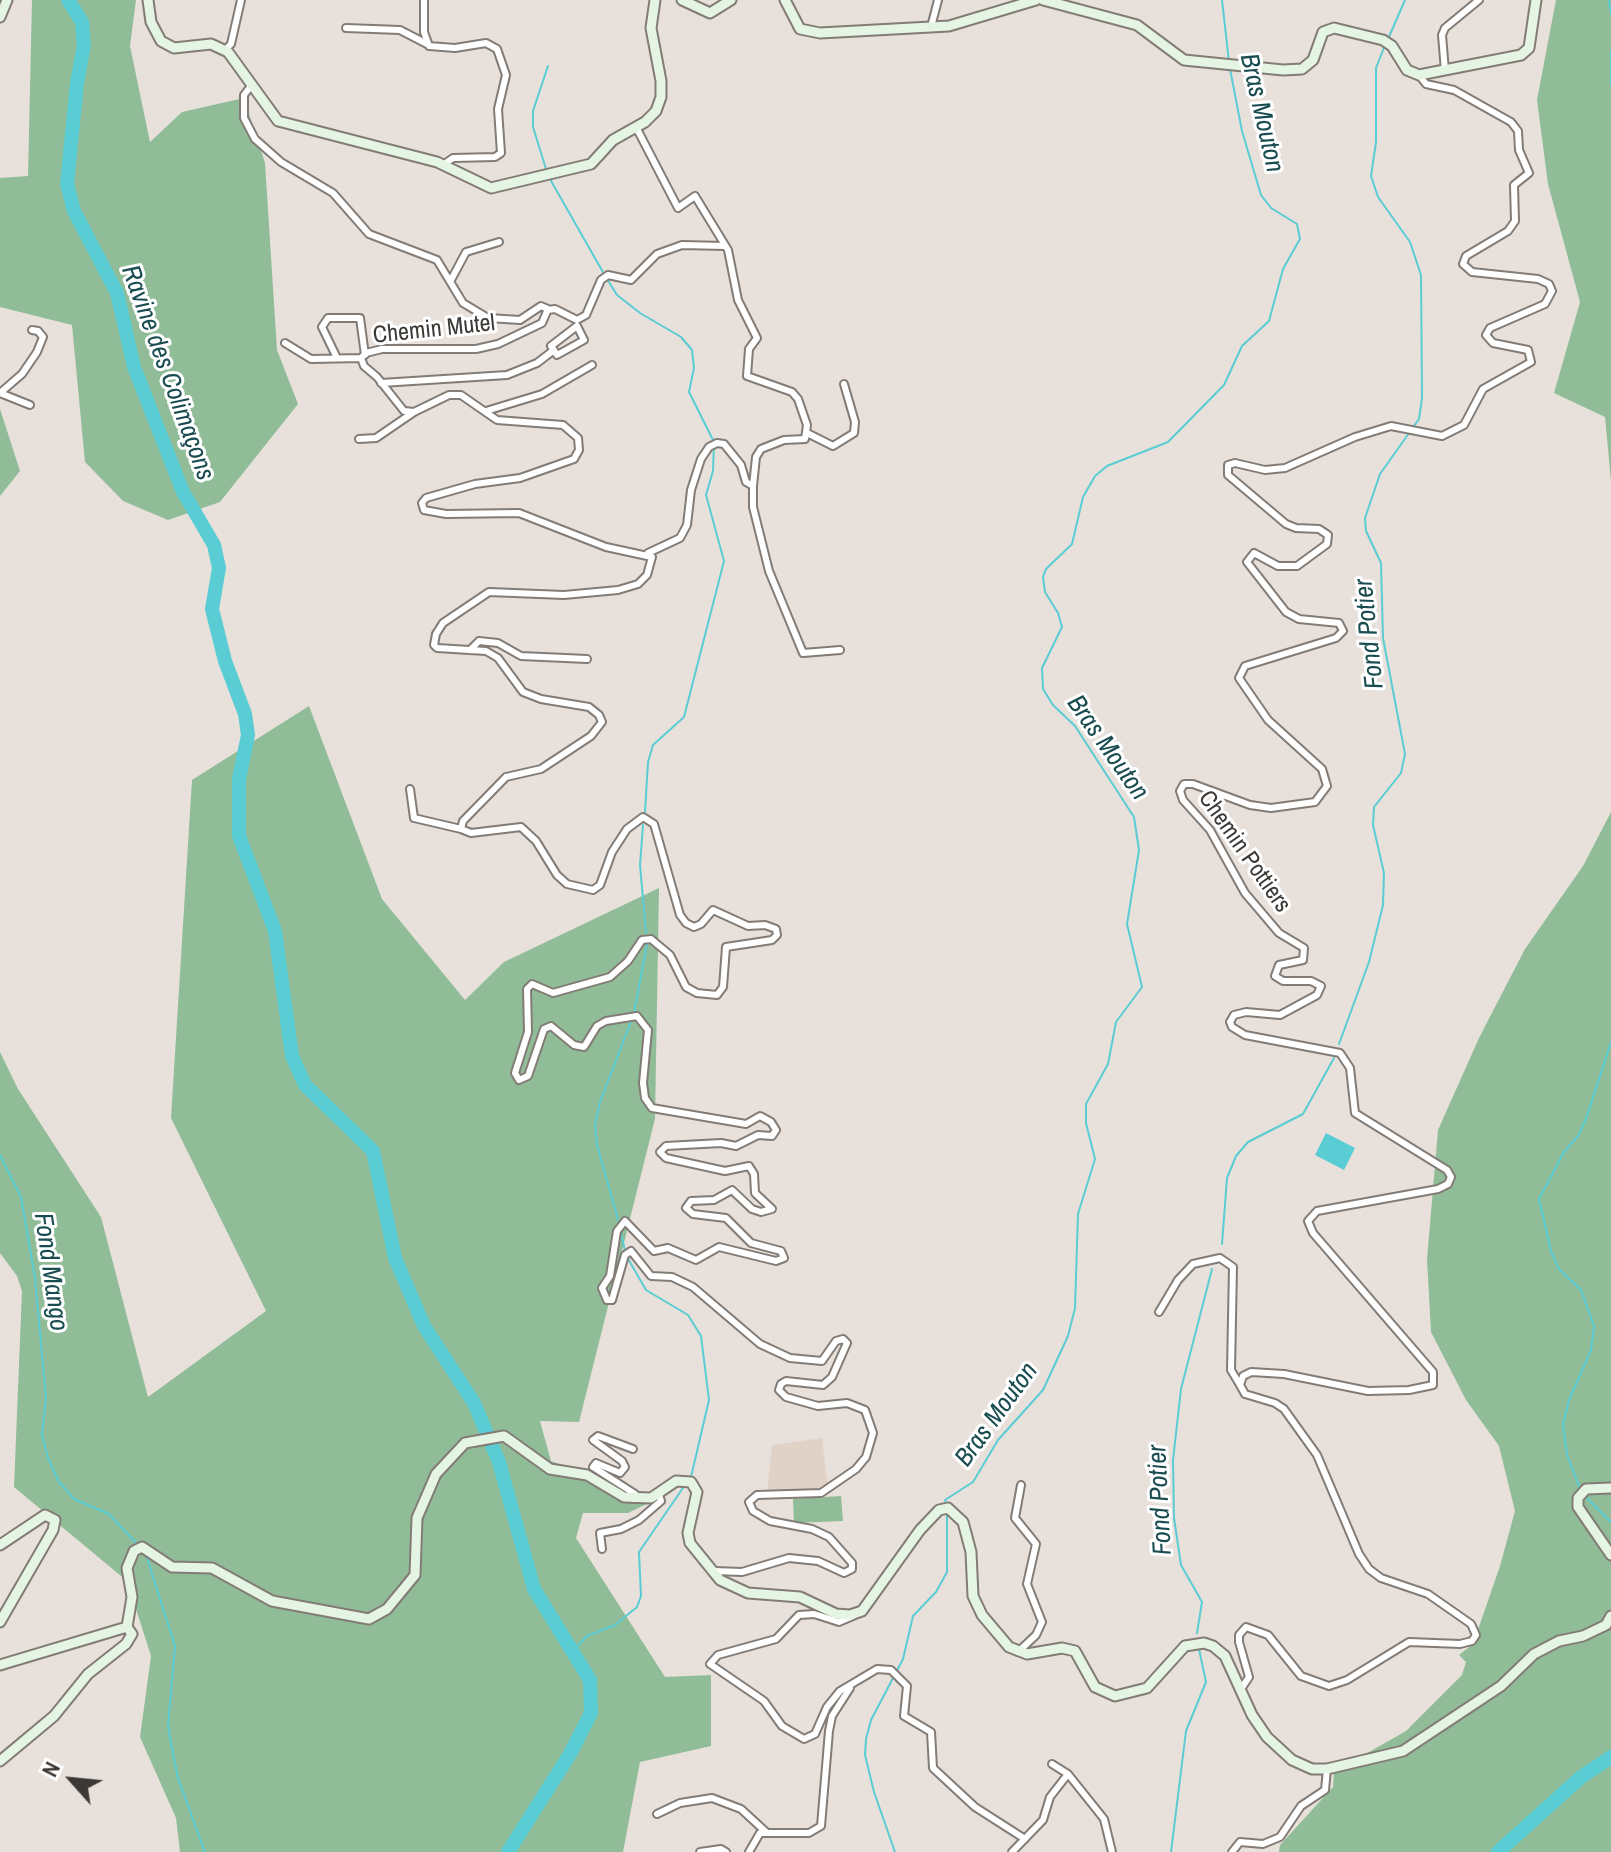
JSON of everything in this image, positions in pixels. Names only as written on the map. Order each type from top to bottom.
[{"type":"main road","points":[[0,17],[7,0]]},
{"type":"main road","points":[[148,0],[155,32],[167,46],[179,48],[211,44],[225,50],[271,115],[285,125],[443,165],[491,188],[557,173],[599,159],[613,140],[656,111],[661,97],[651,28],[655,0]]},
{"type":"main road","points":[[682,0],[710,13],[731,0]]},
{"type":"main road","points":[[785,0],[796,24],[804,31],[931,27],[977,20],[1036,0]]},
{"type":"main road","points":[[1043,0],[1137,25],[1184,60],[1302,69],[1313,60],[1321,36],[1330,28],[1388,43],[1407,70],[1419,75],[1518,57],[1526,52],[1536,0]]},
{"type":"main road","points":[[0,1761],[54,1716],[88,1674],[126,1644],[132,1634],[127,1627],[132,1597],[127,1568],[134,1551],[142,1547],[172,1567],[212,1568],[272,1601],[369,1619],[387,1609],[409,1586],[418,1561],[417,1518],[423,1497],[436,1474],[465,1443],[504,1436],[550,1469],[587,1475],[634,1499],[659,1495],[676,1481],[691,1482],[697,1492],[688,1533],[690,1543],[711,1571],[748,1593],[800,1597],[825,1611],[856,1614],[862,1611],[920,1530],[944,1508],[963,1522],[971,1552],[973,1596],[1000,1640],[1018,1652],[1037,1653],[1062,1648],[1075,1651],[1095,1687],[1115,1696],[1147,1688],[1178,1651],[1204,1643],[1225,1656],[1259,1727],[1279,1749],[1302,1765],[1327,1769],[1403,1751],[1427,1739],[1501,1686],[1534,1654],[1606,1625],[1611,1616]]},
{"type":"main road","points":[[1611,1488],[1593,1487],[1578,1498],[1578,1507],[1611,1555]]},
{"type":"main road","points":[[0,1545],[45,1515],[55,1520],[53,1530],[0,1622]]},
{"type":"main road","points":[[0,1665],[127,1627]]},
{"type":"street","points":[[225,50],[231,44],[241,0]]},
{"type":"street","points":[[424,0],[427,44]]},
{"type":"street","points":[[931,27],[938,0]]},
{"type":"street","points":[[1445,71],[1442,46],[1445,28],[1479,0]]},
{"type":"street","points":[[346,28],[400,30],[439,49],[486,43],[497,49],[506,75],[498,109],[501,153],[495,157],[453,158],[443,165]]},
{"type":"street","name":"Chemin Pottiers","points":[[1240,1385],[1247,1373],[1271,1373],[1385,1392],[1426,1388],[1433,1385],[1436,1377],[1313,1233],[1308,1221],[1317,1211],[1438,1189],[1448,1184],[1450,1174],[1355,1113],[1350,1068],[1340,1053],[1245,1035],[1232,1027],[1234,1015],[1288,1012],[1317,995],[1321,986],[1311,981],[1283,981],[1275,976],[1279,965],[1296,964],[1303,960],[1304,948],[1279,933],[1245,893],[1210,830],[1183,800],[1180,791],[1184,784],[1193,784],[1271,808],[1315,802],[1327,786],[1322,769],[1268,720],[1239,678],[1245,666],[1336,638],[1343,631],[1339,623],[1299,619],[1286,612],[1247,562],[1254,553],[1284,567],[1304,564],[1327,544],[1328,535],[1319,529],[1296,528],[1286,524],[1228,475],[1228,465],[1265,470],[1285,468],[1385,427],[1442,436],[1464,425],[1483,389],[1531,362],[1528,350],[1493,343],[1486,335],[1490,328],[1545,304],[1552,291],[1549,284],[1538,279],[1472,272],[1464,267],[1466,256],[1512,226],[1517,214],[1514,185],[1528,177],[1529,171],[1521,157],[1516,125],[1454,90],[1426,84],[1419,75]]},
{"type":"street","name":"Chemin Mutel","points":[[251,86],[244,95],[244,118],[255,139],[281,162],[333,193],[369,234],[430,256],[446,269],[463,303],[488,318],[520,320],[541,306],[548,310],[542,323],[498,344],[476,349],[392,349],[363,356],[364,366],[404,411],[414,412]]},
{"type":"street","points":[[636,127],[678,208],[695,196],[725,246],[738,300],[757,338],[749,349],[747,376],[792,392],[798,399],[807,433],[805,439],[784,440],[761,449],[756,457],[753,507],[769,571],[803,653],[812,655],[840,650]]},
{"type":"street","points":[[451,280],[466,252],[499,242]]},
{"type":"street","points":[[548,310],[555,309],[577,320],[586,315],[601,280],[608,275],[631,280],[657,254],[682,245],[725,246]]},
{"type":"street","points":[[285,343],[311,359],[337,358],[363,356],[360,318],[328,318],[322,327],[337,358]]},
{"type":"street","points":[[577,326],[584,340],[565,353],[557,355],[554,350],[551,346],[577,326]]},
{"type":"street","points":[[30,405],[0,393],[22,374],[37,352],[43,337],[32,330]]},
{"type":"street","points":[[381,383],[507,375],[537,363],[554,350]]},
{"type":"street","points":[[486,411],[542,394],[592,365]]},
{"type":"street","points":[[807,433],[833,446],[854,433],[855,422],[844,384]]},
{"type":"street","points":[[359,439],[376,438],[414,412],[449,395],[472,400],[497,420],[563,425],[578,438],[579,450],[574,459],[543,472],[475,484],[426,498],[422,503],[424,510],[446,514],[519,513],[606,547],[648,553],[680,538],[687,525],[691,490],[701,459],[709,447],[724,444],[741,465],[746,482],[753,486]]},
{"type":"street","points":[[461,829],[463,821],[506,777],[541,769],[591,736],[602,722],[589,707],[531,697],[513,681],[498,658],[486,651],[437,648],[434,645],[436,634],[443,623],[480,597],[500,591],[564,595],[618,590],[638,584],[647,575],[652,557],[648,553]]},
{"type":"street","points":[[470,650],[479,641],[498,643],[521,656],[587,659]]},
{"type":"street","points":[[410,789],[414,818],[471,833],[521,827],[536,841],[557,875],[567,884],[593,890],[600,885],[612,852],[627,829],[643,817],[654,824],[680,915],[686,923],[694,927],[701,924],[713,910],[748,926],[765,925],[776,929],[777,935],[772,940],[726,947],[723,987],[717,995],[697,993],[686,987],[670,955],[651,939],[642,940],[628,961],[610,977],[553,993],[532,984],[527,989],[528,1032],[515,1073],[519,1080],[528,1076],[544,1029],[551,1026],[574,1045],[584,1047],[597,1026],[606,1021],[637,1016],[648,1030],[643,1091],[652,1108],[746,1124],[760,1116],[771,1122],[776,1130],[772,1136],[758,1135],[736,1146],[721,1143],[666,1146],[660,1152],[666,1158],[725,1171],[749,1166],[754,1174],[755,1193],[772,1209],[761,1212],[752,1209],[732,1190],[714,1200],[691,1201],[686,1208],[693,1214],[726,1218],[751,1243],[781,1251],[784,1258],[776,1261],[719,1247],[696,1260],[668,1248],[654,1251],[625,1221],[617,1231],[610,1276],[602,1288],[607,1300],[612,1300],[625,1255],[631,1251],[651,1276],[672,1277],[693,1287],[760,1344],[790,1358],[822,1361],[836,1341],[843,1339],[847,1343],[832,1377],[823,1385],[786,1381],[779,1390],[786,1397],[818,1406],[847,1403],[865,1410],[873,1433],[866,1457],[856,1469],[821,1493],[757,1495],[749,1502],[753,1511],[770,1521],[812,1529],[829,1537],[852,1563],[852,1569],[844,1573],[818,1561],[789,1558],[742,1572],[711,1571]]},
{"type":"street","points":[[1159,1312],[1178,1280],[1193,1264],[1220,1258],[1233,1267],[1231,1370],[1245,1394],[1284,1409],[1317,1455],[1359,1554],[1369,1569],[1381,1578],[1428,1594],[1471,1624],[1476,1635],[1472,1641],[1460,1644],[1409,1642],[1347,1680],[1329,1686],[1301,1676],[1268,1635],[1246,1627],[1239,1635],[1239,1642],[1249,1677],[1241,1689]]},
{"type":"street","points":[[633,1449],[598,1436],[593,1440],[622,1461],[625,1467],[620,1473],[596,1463],[593,1467],[635,1494],[634,1499]]},
{"type":"street","points":[[1018,1652],[1036,1635],[1042,1622],[1027,1584],[1036,1544],[1015,1518],[1021,1485]]},
{"type":"street","points":[[602,1549],[600,1533],[621,1529],[639,1520],[661,1501],[659,1495]]},
{"type":"street","points":[[856,1614],[839,1622],[814,1614],[799,1615],[776,1639],[718,1655],[710,1664],[764,1701],[782,1726],[804,1739],[815,1734],[827,1707],[840,1691],[850,1688],[877,1669],[891,1670],[907,1686],[902,1712],[906,1719],[929,1728],[933,1768],[975,1807],[1025,1839]]},
{"type":"street","points":[[749,1852],[756,1836],[766,1832],[809,1833],[821,1826],[832,1716],[850,1688]]},
{"type":"street","points":[[1052,1764],[1068,1774],[1104,1819],[1112,1852]]},
{"type":"street","points":[[1232,1852],[1240,1842],[1263,1844],[1280,1837],[1301,1806],[1325,1790],[1327,1769]]},
{"type":"street","points":[[1012,1852],[1043,1820],[1050,1797],[1068,1774]]},
{"type":"street","points":[[657,1814],[680,1803],[712,1798],[741,1809],[766,1832]]},
{"type":"street","points":[[700,1852],[726,1852]]},
{"type":"shaded area","points":[[822,1438],[828,1488],[767,1493],[772,1445]]},
{"type":"green space","points":[[32,0],[136,0],[130,46],[150,142],[182,112],[244,98],[265,163],[277,350],[298,404],[220,502],[168,520],[123,501],[85,462],[72,325],[0,307],[0,178],[28,176]]},
{"type":"green space","points":[[1556,0],[1611,0],[1611,481],[1605,417],[1554,393],[1580,302],[1548,184],[1537,100]]},
{"type":"green space","points":[[0,409],[20,471],[0,496]]},
{"type":"green space","points":[[309,706],[382,899],[465,1000],[504,962],[659,888],[655,1119],[579,1422],[540,1421],[551,1461],[653,1501],[628,1513],[583,1513],[576,1538],[665,1677],[711,1675],[711,1746],[640,1762],[623,1852],[180,1852],[176,1818],[140,1737],[151,1656],[127,1581],[14,1487],[22,1291],[17,1276],[0,1253],[0,1052],[18,1089],[101,1217],[148,1397],[266,1311],[171,1118],[192,780]]},
{"type":"green space","points":[[1611,812],[1611,1852],[1279,1852],[1280,1845],[1333,1787],[1334,1772],[1406,1731],[1462,1675],[1466,1662],[1459,1655],[1473,1644],[1500,1566],[1515,1511],[1499,1446],[1466,1400],[1431,1332],[1427,1259],[1438,1130],[1479,1038],[1525,949],[1583,866]]},
{"type":"green space","points":[[841,1496],[843,1521],[794,1523],[793,1499]]},
{"type":"water","points":[[1326,1133],[1355,1148],[1344,1170],[1315,1155]]},
{"type":"waterway","name":"Ravine des Colimaçons","points":[[68,0],[82,22],[84,45],[67,184],[74,211],[117,293],[134,367],[183,492],[214,545],[219,568],[212,609],[225,661],[245,714],[248,735],[239,779],[239,836],[275,931],[292,1056],[305,1085],[373,1151],[395,1258],[424,1326],[474,1403],[499,1462],[534,1589],[590,1680],[591,1713],[570,1754],[508,1852]]},
{"type":"waterway","name":"Bras Mouton","points":[[1222,0],[1229,62]]},
{"type":"waterway","name":"Fond Potier","points":[[1388,39],[1405,0]]},
{"type":"waterway","points":[[1609,0],[1611,14]]},
{"type":"waterway","name":"Fond Potier","points":[[1339,1044],[1369,962],[1383,905],[1384,873],[1373,825],[1374,807],[1401,773],[1405,754],[1383,638],[1381,563],[1366,531],[1365,518],[1380,474],[1419,419],[1422,398],[1421,275],[1410,242],[1378,197],[1371,176],[1376,142],[1376,68],[1385,45]]},
{"type":"waterway","points":[[1611,51],[1611,85]]},
{"type":"waterway","points":[[546,169],[533,127],[533,111],[548,66]]},
{"type":"waterway","name":"Bras Mouton","points":[[947,1505],[945,1500],[973,1482],[998,1440],[1043,1390],[1068,1336],[1075,1308],[1078,1214],[1095,1159],[1086,1123],[1086,1104],[1108,1064],[1116,1022],[1142,987],[1127,924],[1139,850],[1134,817],[1075,726],[1053,705],[1043,689],[1042,668],[1062,627],[1058,613],[1045,592],[1043,577],[1046,569],[1072,544],[1083,497],[1095,476],[1107,466],[1168,442],[1224,385],[1242,346],[1269,321],[1283,269],[1300,239],[1297,224],[1271,208],[1261,195],[1242,131],[1230,69]]},
{"type":"waterway","points":[[550,179],[604,274]]},
{"type":"waterway","points":[[607,279],[617,295],[640,313],[681,337],[692,350],[694,368],[689,392],[714,442],[713,471],[706,495],[724,561],[684,717],[653,745],[648,762],[645,812]]},
{"type":"waterway","points":[[643,825],[640,865],[646,933]]},
{"type":"waterway","points":[[634,1013],[647,944]]},
{"type":"waterway","points":[[619,1223],[597,1145],[595,1125],[600,1102],[632,1019]]},
{"type":"waterway","points":[[1581,1491],[1567,1455],[1563,1425],[1569,1400],[1591,1350],[1594,1326],[1581,1290],[1559,1269],[1551,1251],[1539,1199],[1586,1119],[1611,1042]]},
{"type":"waterway","name":"Fond Potier","points":[[1222,1244],[1227,1178],[1236,1156],[1248,1142],[1303,1114],[1334,1058]]},
{"type":"waterway","name":"Fond Mango","points":[[0,1155],[21,1197],[35,1278],[46,1398],[42,1435],[48,1458],[59,1482],[74,1499],[109,1514],[137,1544]]},
{"type":"waterway","points":[[620,1229],[625,1251]]},
{"type":"waterway","points":[[627,1257],[646,1290],[688,1315],[701,1336],[709,1400],[691,1477]]},
{"type":"waterway","name":"Fond Potier","points":[[1197,1633],[1202,1602],[1181,1565],[1174,1518],[1173,1460],[1181,1389],[1212,1269]]},
{"type":"waterway","points":[[573,1651],[587,1636],[615,1625],[637,1607],[641,1596],[639,1552],[685,1485]]},
{"type":"waterway","points":[[1585,1496],[1611,1522]]},
{"type":"waterway","name":"Bras Mouton","points":[[895,1852],[874,1792],[865,1755],[866,1739],[871,1720],[903,1659],[913,1616],[936,1592],[947,1572],[947,1512]]},
{"type":"waterway","name":"Fond Mango","points":[[147,1558],[175,1646],[168,1726],[172,1749],[178,1778],[205,1852]]},
{"type":"waterway","name":"Fond Potier","points":[[1171,1852],[1186,1731],[1206,1682],[1199,1649]]},
{"type":"waterway","points":[[1498,1852],[1581,1777],[1611,1757]]}]
